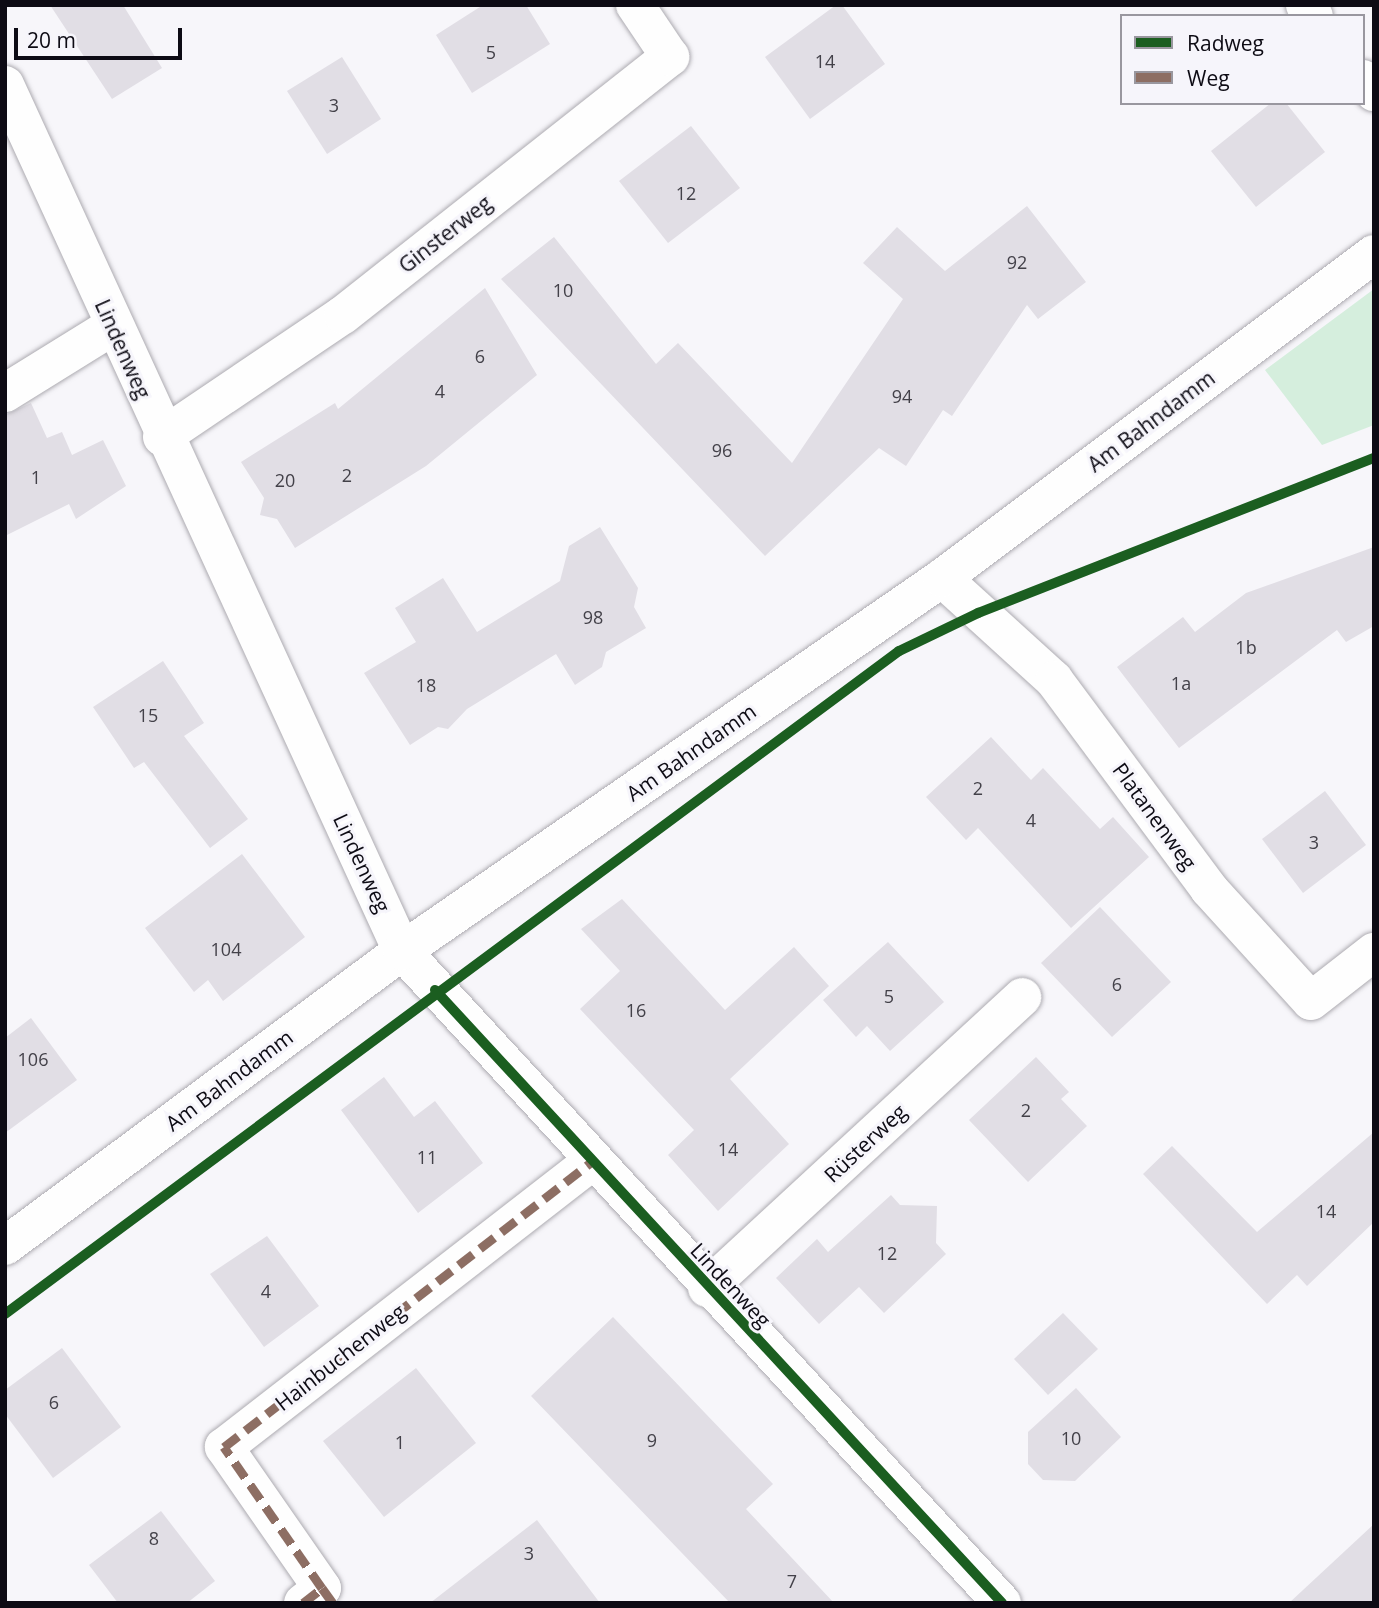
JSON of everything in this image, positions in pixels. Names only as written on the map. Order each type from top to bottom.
[{"type":"street","name":"Ginsterweg","points":[[162,436],[343,315],[670,57],[635,5]]},
{"type":"street","name":"Lindenweg","points":[[5,85],[162,436],[402,951],[591,1162],[1002,1603]]},
{"type":"street","name":"Am Bahndamm","points":[[5,1246],[402,951],[942,578],[1374,254]]},
{"type":"street","points":[[5,393],[113,326]]},
{"type":"street","name":"Platanenweg","points":[[942,578],[1054,680],[1209,889],[1311,1001],[1374,953]]},
{"type":"street","name":"Rüsterweg","points":[[707,1288],[1022,997]]},
{"type":"street","name":"Hainbuchenweg","points":[[319,1598],[224,1447],[591,1162]]},
{"type":"green space","points":[[1374,289],[1374,425],[1322,445],[1265,370]]},
{"type":"building","points":[[50,5],[123,5],[162,68],[112,99]]},
{"type":"building","points":[[483,5],[526,5],[550,44],[472,93],[436,35]]},
{"type":"building","points":[[836,5],[842,5],[885,64],[810,119],[765,57]]},
{"type":"building","points":[[342,57],[381,119],[327,154],[287,91]]},
{"type":"building","points":[[1268,105],[1288,105],[1325,152],[1256,207],[1211,151]]},
{"type":"building","points":[[691,126],[740,188],[668,243],[619,181]]},
{"type":"building","points":[[1027,206],[1086,282],[1038,319],[1027,305],[952,416],[943,410],[906,466],[879,448],[765,556],[501,279],[554,237],[656,364],[678,343],[792,463],[903,299],[863,263],[897,227],[945,271]]},
{"type":"building","points":[[485,288],[537,375],[426,466],[295,548],[277,519],[260,515],[264,498],[241,462],[335,403],[338,409]]},
{"type":"building","points":[[31,403],[47,438],[62,432],[72,455],[103,440],[126,486],[76,519],[69,504],[5,536],[5,415]]},
{"type":"building","points":[[600,527],[638,588],[634,607],[646,628],[606,652],[602,667],[575,685],[556,654],[467,709],[448,729],[438,727],[410,745],[364,673],[416,642],[395,608],[443,578],[477,632],[560,581],[569,546]]},
{"type":"building","points":[[1374,547],[1374,626],[1346,642],[1337,630],[1179,748],[1117,667],[1183,617],[1195,632],[1246,593]]},
{"type":"building","points":[[163,661],[204,723],[184,736],[248,819],[210,848],[144,762],[134,768],[93,707]]},
{"type":"building","points":[[991,737],[1031,780],[1043,768],[1100,829],[1113,817],[1149,857],[1071,928],[978,828],[966,840],[926,797]]},
{"type":"building","points":[[1325,791],[1366,845],[1303,893],[1262,839]]},
{"type":"building","points":[[242,854],[305,937],[223,1001],[208,980],[194,992],[145,928]]},
{"type":"building","points":[[622,899],[725,1010],[794,947],[829,986],[730,1079],[789,1144],[718,1211],[668,1155],[694,1130],[580,1009],[620,971],[581,929]]},
{"type":"building","points":[[1100,907],[1171,982],[1112,1037],[1041,963]]},
{"type":"building","points":[[888,942],[944,1002],[890,1051],[867,1026],[856,1037],[823,1000]]},
{"type":"building","points":[[31,1018],[77,1080],[5,1133],[5,1038]]},
{"type":"building","points":[[1036,1057],[1069,1092],[1061,1099],[1087,1126],[1028,1182],[969,1120]]},
{"type":"building","points":[[384,1077],[414,1117],[435,1101],[483,1163],[418,1213],[341,1110]]},
{"type":"building","points":[[1374,1132],[1374,1222],[1307,1286],[1297,1275],[1267,1304],[1143,1174],[1172,1146],[1257,1232]]},
{"type":"building","points":[[891,1195],[900,1205],[937,1206],[936,1243],[946,1254],[884,1313],[859,1287],[819,1324],[776,1278],[817,1239],[828,1252]]},
{"type":"building","points":[[267,1236],[319,1306],[264,1347],[210,1274]]},
{"type":"building","points":[[1063,1313],[1098,1349],[1048,1395],[1014,1359]]},
{"type":"building","points":[[613,1317],[773,1484],[746,1509],[834,1603],[730,1603],[531,1396]]},
{"type":"building","points":[[62,1348],[121,1427],[53,1478],[5,1414],[5,1390]]},
{"type":"building","points":[[416,1368],[476,1443],[384,1517],[323,1441]]},
{"type":"building","points":[[1076,1388],[1121,1437],[1075,1481],[1043,1480],[1028,1464],[1028,1432]]},
{"type":"building","points":[[161,1511],[215,1581],[187,1603],[118,1603],[89,1565]]},
{"type":"building","points":[[537,1520],[600,1603],[430,1603]]},
{"type":"building","points":[[1374,1524],[1374,1603],[1289,1603]]},
{"type":"marked path","points":[[303,1603],[322,1588],[224,1447],[591,1162]]},
{"type":"marked path","points":[[322,1588],[333,1603]]},
{"type":"cycle path","points":[[5,1314],[899,651],[978,613],[1374,458]]},
{"type":"cycle path","points":[[435,990],[1002,1603]]}]
